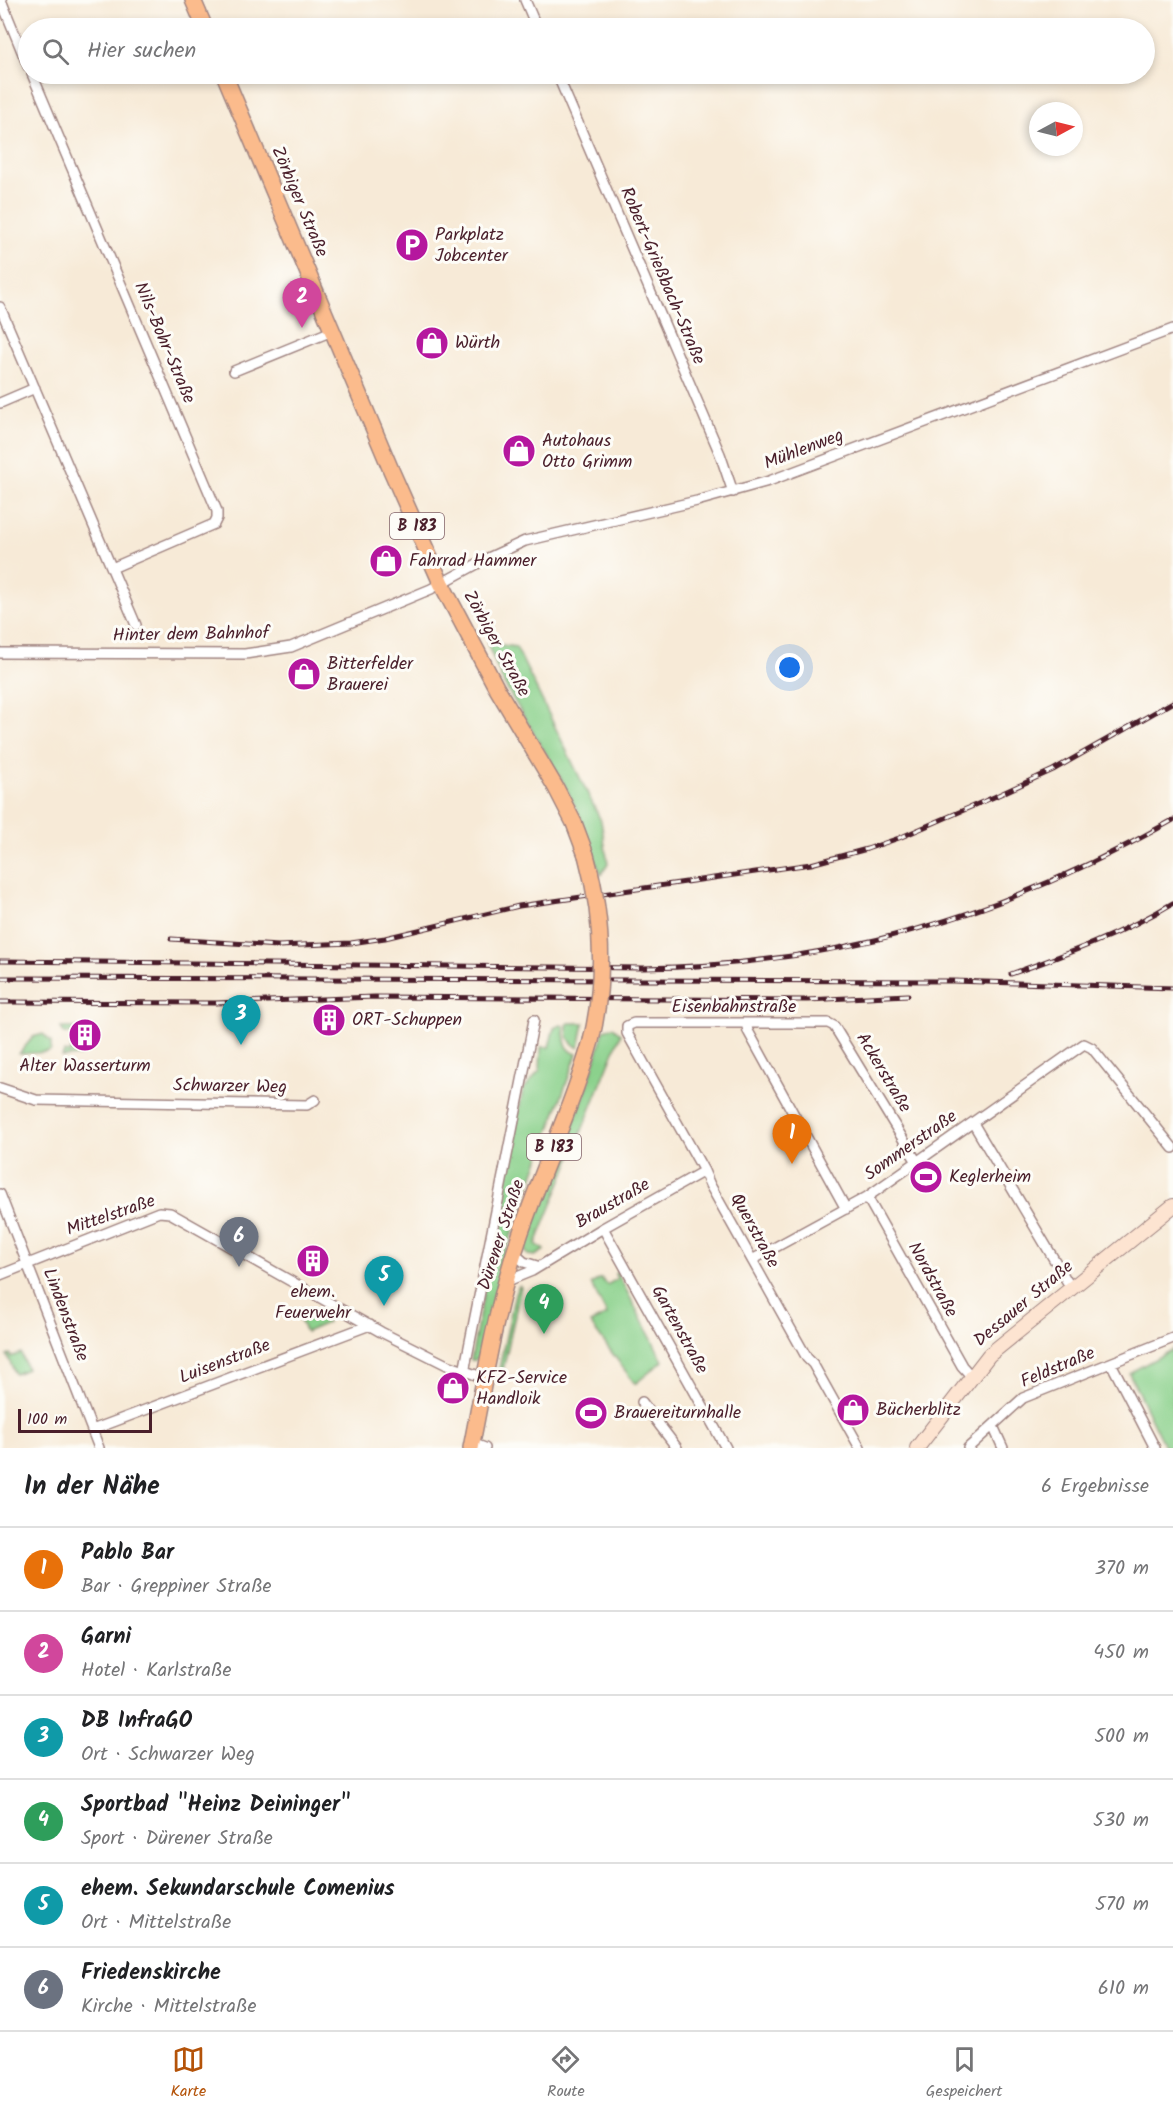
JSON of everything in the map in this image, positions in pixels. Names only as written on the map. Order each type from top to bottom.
[{"type":"main road","points":[[193,0],[201,18]]},
{"type":"main road","name":"Zörbiger Straße","points":[[228,84],[441,583],[496,687],[574,823],[586,855],[595,892],[601,939],[600,987],[591,1041]]},
{"type":"main road","name":"Dürener Straße","points":[[476,1446],[485,1378],[505,1282],[591,1041]]},
{"type":"street","points":[[1,0],[18,42]]},
{"type":"street","points":[[525,0],[533,18]]},
{"type":"street","name":"Nils-Bohr-Straße","points":[[36,84],[217,512],[214,524],[112,568]]},
{"type":"street","name":"Robert-Grießbach-Straße","points":[[561,84],[720,454],[733,492]]},
{"type":"street","points":[[0,307],[136,625]]},
{"type":"street","name":"Mühlenweg","points":[[441,583],[525,541],[733,492],[784,476],[1173,329]]},
{"type":"street","points":[[234,371],[332,331]]},
{"type":"street","points":[[0,403],[34,388]]},
{"type":"street","name":"Hinter dem Bahnhof","points":[[0,653],[225,654],[271,651],[312,639],[441,583]]},
{"type":"street","name":"Dürener Straße","points":[[464,1372],[534,1020]]},
{"type":"street","name":"Eisenbahnstraße","points":[[627,1026],[634,1023],[828,1023],[839,1031]]},
{"type":"street","points":[[746,1023],[748,1031],[846,1209]]},
{"type":"street","name":"Querstraße","points":[[627,1026],[627,1033],[705,1171],[710,1185],[860,1448]]},
{"type":"street","name":"Ackerstraße","points":[[839,1031],[917,1162]]},
{"type":"street","name":"Sommerstraße","points":[[752,1260],[867,1197],[1080,1045],[1086,1043],[1173,1148]]},
{"type":"street","name":"Schwarzer Weg","points":[[0,1088],[36,1100],[307,1105],[315,1100]]},
{"type":"street","points":[[973,1123],[1071,1288]]},
{"type":"street","name":"Braustraße","points":[[505,1282],[522,1276],[705,1171]]},
{"type":"street","name":"Lindenstraße","points":[[0,1194],[99,1448]]},
{"type":"street","name":"Nordstraße","points":[[867,1197],[962,1366],[971,1376]]},
{"type":"street","name":"Dessauer Straße","points":[[917,1448],[988,1355],[1173,1206]]},
{"type":"street","name":"Mittelstraße","points":[[0,1275],[159,1212],[170,1213],[370,1325],[464,1372],[485,1378]]},
{"type":"street","name":"Gartenstraße","points":[[603,1228],[726,1448]]},
{"type":"street","points":[[514,1253],[524,1262],[537,1266]]},
{"type":"street","name":"Luisenstraße","points":[[92,1430],[370,1325]]},
{"type":"street","name":"Feldstraße","points":[[968,1448],[1023,1398],[1173,1338]]},
{"type":"street","points":[[1111,1363],[1155,1448]]},
{"type":"street","points":[[642,1402],[677,1448]]},
{"type":"street","points":[[993,1426],[1003,1448]]},
{"type":"green space","points":[[487,643],[516,647],[601,821],[608,864],[601,875],[579,814],[562,780],[504,684]]},
{"type":"green space","points":[[584,1023],[579,1048],[569,1039],[567,1025]]},
{"type":"green space","points":[[564,1026],[567,1047],[577,1054],[505,1253],[482,1355],[476,1360],[471,1360],[490,1258],[495,1252],[501,1224],[497,1222],[523,1090],[540,1070],[541,1047],[549,1047],[554,1028]]},
{"type":"green space","points":[[613,1027],[621,1034],[536,1244],[545,1250],[535,1256],[528,1255],[525,1245],[588,1085],[604,1030]]},
{"type":"green space","points":[[61,1028],[93,1028],[97,1033],[94,1042],[81,1056],[62,1057],[64,1052],[70,1053],[73,1043],[71,1033],[64,1033]]},
{"type":"green space","points":[[43,1034],[51,1042],[51,1050],[19,1054],[33,1037]]},
{"type":"green space","points":[[617,1272],[663,1361],[635,1384],[590,1323],[607,1315],[591,1284],[601,1278],[607,1285],[617,1279],[615,1274]]},
{"type":"green space","points":[[519,1286],[521,1287],[502,1375],[498,1374],[515,1293]]},
{"type":"green space","points":[[319,1309],[327,1323],[306,1332],[296,1313]]},
{"type":"green space","points":[[1173,1349],[1173,1448],[1165,1448],[1129,1373]]},
{"type":"green space","points":[[21,1353],[27,1369],[15,1374],[7,1355],[10,1354],[11,1357]]},
{"type":"railway","points":[[171,939],[278,946],[351,943],[385,938],[519,906],[811,864],[899,838],[994,797],[1053,770],[1173,702]]},
{"type":"railway","points":[[0,961],[643,968],[715,965],[784,957],[852,945],[918,929],[982,908],[1046,883],[1110,854],[1173,820]]},
{"type":"railway","points":[[1011,974],[1114,934],[1173,903]]},
{"type":"railway","points":[[0,978],[953,981],[1173,988]]},
{"type":"railway","points":[[0,1002],[215,1003],[375,997],[807,1000],[908,995]]},
{"type":"place","name":"Parkplatz Jobcenter","points":[[412,245]]},
{"type":"place","name":"Garni","points":[[302,328]]},
{"type":"place","name":"Würth","points":[[432,343]]},
{"type":"place","name":"Autohaus Otto Grimm","points":[[519,451]]},
{"type":"place","name":"Fahrrad Hammer","points":[[386,561]]},
{"type":"place","name":"Bitterfelder Brauerei","points":[[304,674]]},
{"type":"place","name":"ORT-Schuppen","points":[[329,1020]]},
{"type":"place","name":"Alter Wasserturm","points":[[85,1035]]},
{"type":"place","name":"DB InfraGO","points":[[241,1045]]},
{"type":"place","name":"Pablo Bar","points":[[792,1164]]},
{"type":"place","name":"Keglerheim","points":[[926,1177]]},
{"type":"place","name":"ehem. Feuerwehr","points":[[313,1261]]},
{"type":"place","name":"Friedenskirche","points":[[239,1267]]},
{"type":"place","name":"ehem. Sekundarschule Comenius","points":[[384,1306]]},
{"type":"place","name":"Sportbad \"Heinz Deininger\"","points":[[544,1334]]},
{"type":"place","name":"KFZ-Service Handloik","points":[[453,1388]]},
{"type":"place","name":"Bücherblitz","points":[[853,1410]]},
{"type":"place","name":"Brauereiturnhalle","points":[[591,1413]]}]
